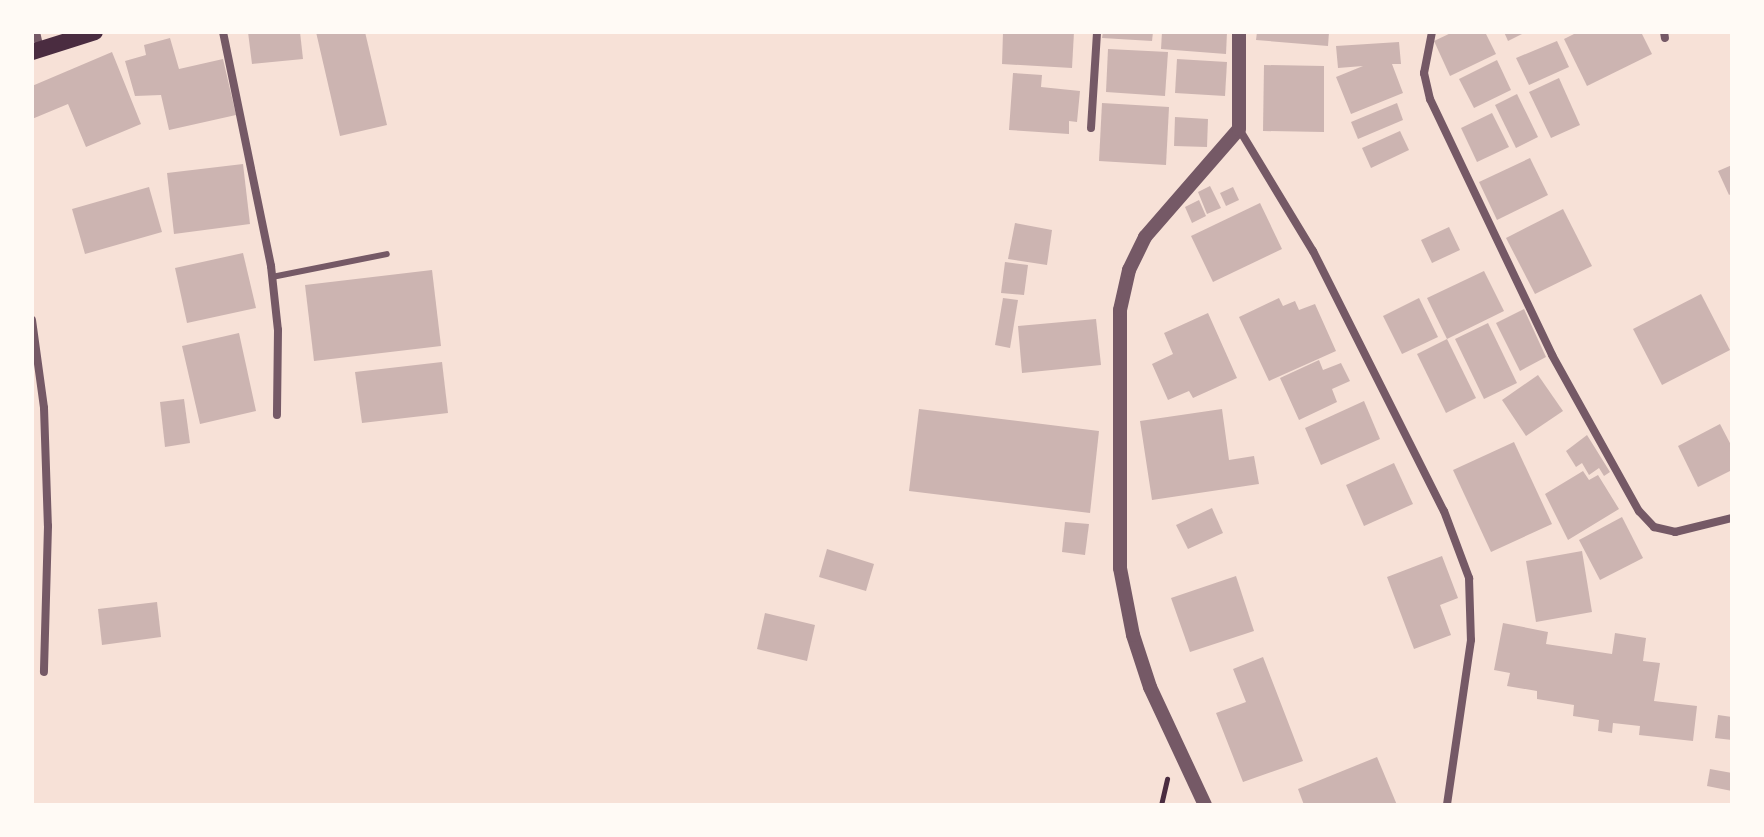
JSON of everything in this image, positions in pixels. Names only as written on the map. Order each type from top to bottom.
[{"type":"main road","points":[[36,51],[95,32]]},
{"type":"street","points":[[36,32],[36,51]]},
{"type":"street","points":[[223,32],[247,126],[272,277],[277,415]]},
{"type":"street","points":[[1091,128],[1097,32]]},
{"type":"street","points":[[1239,32],[1239,129],[1313,251],[1439,501],[1465,565],[1473,614],[1447,805]]},
{"type":"street","points":[[1432,32],[1424,73],[1430,99],[1552,355],[1639,511],[1654,527],[1675,532],[1732,518]]},
{"type":"street","points":[[1205,805],[1150,687],[1133,635],[1120,568],[1120,310],[1129,270],[1145,237],[1239,129]]},
{"type":"street","points":[[32,320],[44,408],[48,526],[44,672]]},
{"type":"lane","points":[[272,277],[387,254]]},
{"type":"building","points":[[248,32],[300,32],[303,59],[252,64]]},
{"type":"building","points":[[316,32],[365,32],[387,125],[340,136]]},
{"type":"building","points":[[1003,32],[1074,32],[1072,68],[1002,64]]},
{"type":"building","points":[[1103,32],[1153,32],[1152,41],[1102,38]]},
{"type":"building","points":[[1162,32],[1227,32],[1226,54],[1161,49]]},
{"type":"building","points":[[1257,32],[1329,32],[1328,46],[1256,40]]},
{"type":"building","points":[[1453,32],[1485,32],[1496,54],[1450,76],[1434,41]]},
{"type":"building","points":[[1504,32],[1526,32],[1508,41]]},
{"type":"building","points":[[1578,32],[1641,32],[1652,54],[1587,86],[1564,39]]},
{"type":"building","points":[[170,38],[179,69],[223,59],[236,115],[169,130],[161,95],[135,96],[125,61],[146,55],[144,45]]},
{"type":"building","points":[[1557,41],[1569,67],[1529,85],[1516,58]]},
{"type":"building","points":[[1399,42],[1401,64],[1392,64],[1403,93],[1351,114],[1336,77],[1363,66],[1338,68],[1336,46]]},
{"type":"building","points":[[1108,49],[1168,52],[1165,96],[1106,92]]},
{"type":"building","points":[[112,52],[141,124],[86,147],[68,104],[32,119],[32,86]]},
{"type":"building","points":[[1177,59],[1227,62],[1225,96],[1175,93]]},
{"type":"building","points":[[1497,60],[1511,90],[1474,108],[1459,79]]},
{"type":"building","points":[[1264,65],[1324,66],[1324,132],[1263,131]]},
{"type":"building","points":[[1013,73],[1042,75],[1041,87],[1080,91],[1077,122],[1069,121],[1069,134],[1009,130]]},
{"type":"building","points":[[1559,78],[1580,125],[1551,138],[1529,92]]},
{"type":"building","points":[[1517,94],[1538,137],[1516,148],[1495,105]]},
{"type":"building","points":[[1102,103],[1169,107],[1166,165],[1099,161]]},
{"type":"building","points":[[1397,103],[1403,120],[1358,139],[1351,122]]},
{"type":"building","points":[[1492,113],[1509,147],[1477,162],[1461,128]]},
{"type":"building","points":[[1175,117],[1208,119],[1207,147],[1174,146]]},
{"type":"building","points":[[1400,131],[1409,150],[1371,168],[1362,148]]},
{"type":"building","points":[[1530,158],[1548,195],[1497,220],[1479,182]]},
{"type":"building","points":[[243,164],[250,224],[174,234],[167,173]]},
{"type":"building","points":[[1732,165],[1732,193],[1729,195],[1718,171]]},
{"type":"building","points":[[1210,186],[1221,208],[1207,214],[1198,192]]},
{"type":"building","points":[[149,187],[162,232],[85,254],[72,209]]},
{"type":"building","points":[[1233,187],[1239,200],[1226,206],[1220,193]]},
{"type":"building","points":[[1199,200],[1206,216],[1192,223],[1185,207]]},
{"type":"building","points":[[1260,203],[1282,249],[1213,282],[1191,236]]},
{"type":"building","points":[[1563,209],[1592,266],[1535,294],[1506,238]]},
{"type":"building","points":[[1015,223],[1052,230],[1047,265],[1008,259]]},
{"type":"building","points":[[1449,227],[1460,250],[1432,263],[1421,240]]},
{"type":"building","points":[[243,253],[256,308],[187,323],[175,268]]},
{"type":"building","points":[[1005,262],[1028,265],[1024,295],[1001,293]]},
{"type":"building","points":[[432,270],[441,346],[314,361],[305,285]]},
{"type":"building","points":[[1484,271],[1504,311],[1447,339],[1427,298]]},
{"type":"building","points":[[1701,294],[1730,350],[1662,385],[1633,329]]},
{"type":"building","points":[[1003,298],[1018,300],[1010,348],[995,345]]},
{"type":"building","points":[[1279,298],[1283,306],[1295,301],[1299,310],[1315,304],[1336,351],[1269,381],[1239,317]]},
{"type":"building","points":[[1419,298],[1438,337],[1402,354],[1383,316]]},
{"type":"building","points":[[1524,309],[1546,357],[1520,371],[1496,323]]},
{"type":"building","points":[[1208,313],[1237,378],[1193,398],[1189,391],[1168,400],[1152,364],[1173,354],[1164,333]]},
{"type":"building","points":[[1096,319],[1101,365],[1022,373],[1018,326]]},
{"type":"building","points":[[1488,323],[1517,383],[1484,399],[1455,339]]},
{"type":"building","points":[[239,333],[256,411],[200,424],[182,346]]},
{"type":"building","points":[[1447,339],[1476,398],[1446,413],[1417,354]]},
{"type":"building","points":[[1319,360],[1323,370],[1341,363],[1350,381],[1332,389],[1337,402],[1299,420],[1280,378]]},
{"type":"building","points":[[442,362],[448,413],[362,423],[355,372]]},
{"type":"building","points":[[1538,375],[1563,411],[1526,436],[1502,400]]},
{"type":"building","points":[[184,399],[190,443],[165,447],[160,402]]},
{"type":"building","points":[[1364,401],[1380,439],[1321,465],[1305,428]]},
{"type":"building","points":[[919,409],[1099,431],[1090,513],[909,491]]},
{"type":"building","points":[[1222,409],[1229,460],[1254,456],[1259,484],[1152,500],[1140,421]]},
{"type":"building","points":[[1720,424],[1732,447],[1732,470],[1698,487],[1678,446]]},
{"type":"building","points":[[1587,435],[1610,472],[1604,476],[1599,468],[1589,475],[1582,463],[1576,467],[1566,451]]},
{"type":"building","points":[[1514,442],[1552,524],[1491,552],[1453,470]]},
{"type":"building","points":[[1394,463],[1413,504],[1364,526],[1346,485]]},
{"type":"building","points":[[1583,471],[1589,480],[1598,475],[1619,509],[1568,540],[1545,494]]},
{"type":"building","points":[[1212,508],[1223,533],[1188,549],[1176,525]]},
{"type":"building","points":[[1622,517],[1643,558],[1600,580],[1579,540]]},
{"type":"building","points":[[1065,522],[1089,524],[1085,555],[1062,552]]},
{"type":"building","points":[[827,549],[874,564],[866,591],[819,577]]},
{"type":"building","points":[[1582,551],[1592,612],[1536,622],[1526,561]]},
{"type":"building","points":[[1442,556],[1458,598],[1440,605],[1451,635],[1414,649],[1387,577]]},
{"type":"building","points":[[1236,576],[1254,631],[1190,652],[1171,598]]},
{"type":"building","points":[[157,602],[161,637],[102,645],[98,609]]},
{"type":"building","points":[[765,613],[815,625],[807,661],[757,649]]},
{"type":"building","points":[[1503,623],[1548,632],[1546,644],[1612,654],[1615,633],[1646,638],[1643,661],[1660,663],[1654,701],[1697,706],[1693,741],[1639,735],[1640,726],[1613,723],[1612,733],[1598,731],[1599,720],[1573,716],[1574,705],[1537,699],[1537,691],[1507,686],[1510,673],[1494,670]]},
{"type":"building","points":[[1263,657],[1303,761],[1243,782],[1216,713],[1246,702],[1233,669]]},
{"type":"building","points":[[1718,715],[1732,717],[1732,740],[1715,738]]},
{"type":"building","points":[[1377,757],[1397,805],[1304,805],[1298,789]]},
{"type":"building","points":[[1710,769],[1732,773],[1732,791],[1707,786]]}]
